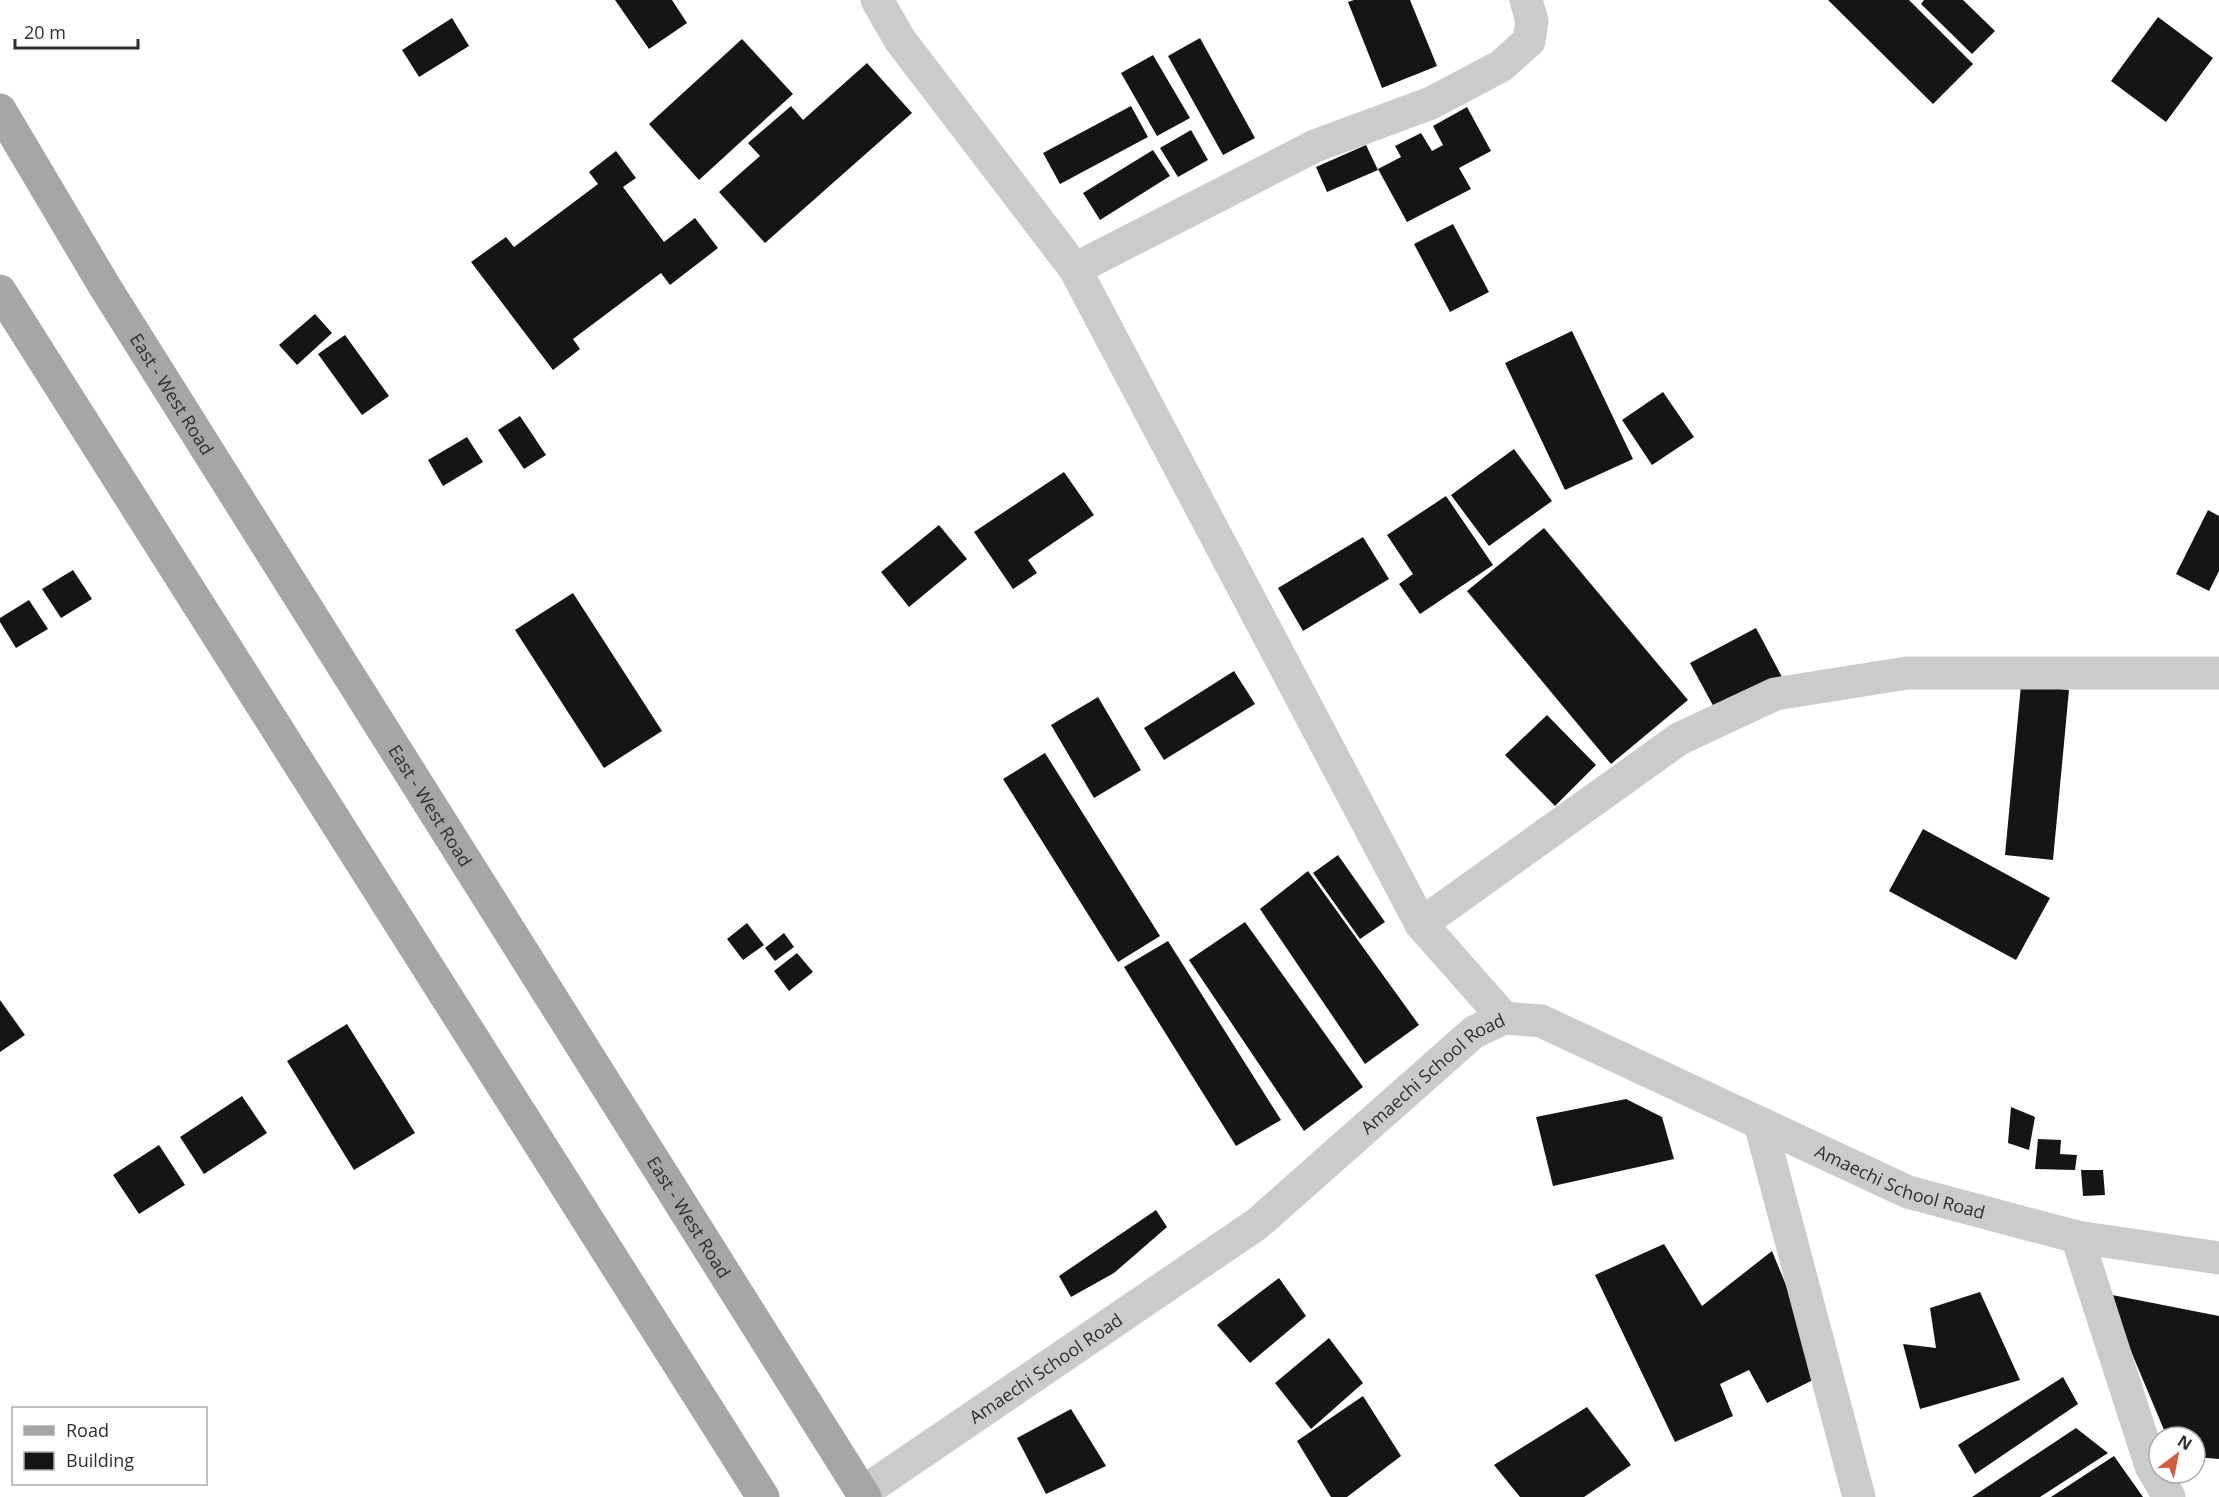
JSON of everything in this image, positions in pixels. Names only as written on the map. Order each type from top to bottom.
[{"type":"main road","name":"East - West Road","points":[[0,110],[112,298],[863,1495]]},
{"type":"main road","points":[[0,291],[763,1497]]},
{"type":"street","points":[[878,0],[900,40],[1075,269],[1422,924],[1504,1018]]},
{"type":"street","points":[[1075,269],[1315,146],[1431,103],[1501,66],[1529,41],[1532,21],[1526,0]]},
{"type":"street","points":[[1422,924],[1679,739],[1775,694],[1907,673],[2219,673]]},
{"type":"street","name":"Amaechi School Road","points":[[863,1495],[1257,1224],[1474,1032],[1504,1018],[1541,1021],[1908,1192],[2077,1237],[2219,1258]]},
{"type":"street","points":[[1760,1123],[1859,1497]]},
{"type":"street","points":[[2077,1237],[2151,1466],[2169,1497]]},
{"type":"building","points":[[615,0],[672,0],[687,23],[649,49]]},
{"type":"building","points":[[1354,0],[1410,0],[1437,66],[1382,88],[1348,2]]},
{"type":"building","points":[[1828,0],[1909,0],[1973,64],[1933,104]]},
{"type":"building","points":[[1924,0],[1963,0],[1995,31],[1972,54],[1921,4]]},
{"type":"building","points":[[2158,17],[2213,58],[2166,122],[2111,81]]},
{"type":"building","points":[[452,18],[469,46],[419,77],[402,50]]},
{"type":"building","points":[[1200,38],[1255,138],[1223,155],[1168,56]]},
{"type":"building","points":[[742,39],[793,94],[699,180],[649,124]]},
{"type":"building","points":[[1153,55],[1190,118],[1157,136],[1121,73]]},
{"type":"building","points":[[867,63],[912,113],[765,243],[719,192],[760,156],[748,143],[791,106],[803,120]]},
{"type":"building","points":[[1131,106],[1148,137],[1060,184],[1043,153]]},
{"type":"building","points":[[1467,107],[1491,151],[1459,168],[1471,189],[1407,222],[1378,169],[1401,157],[1395,146],[1421,133],[1432,151],[1443,145],[1433,126]]},
{"type":"building","points":[[1191,130],[1208,160],[1178,177],[1160,148]]},
{"type":"building","points":[[1366,145],[1378,170],[1327,192],[1316,167]]},
{"type":"building","points":[[1153,150],[1170,176],[1100,220],[1083,193]]},
{"type":"building","points":[[616,151],[636,178],[623,187],[664,242],[695,218],[718,248],[670,285],[661,273],[573,339],[580,349],[553,370],[471,262],[506,237],[514,247],[598,184],[589,172]]},
{"type":"building","points":[[1453,224],[1489,292],[1450,312],[1414,244]]},
{"type":"building","points":[[315,314],[332,333],[297,365],[279,345]]},
{"type":"building","points":[[1572,331],[1633,459],[1565,490],[1505,363]]},
{"type":"building","points":[[345,335],[389,396],[362,415],[318,354]]},
{"type":"building","points":[[1663,392],[1694,437],[1652,465],[1622,420]]},
{"type":"building","points":[[520,416],[546,455],[524,469],[498,430]]},
{"type":"building","points":[[467,437],[483,462],[443,486],[428,460]]},
{"type":"building","points":[[1514,449],[1552,501],[1489,546],[1451,495]]},
{"type":"building","points":[[1064,472],[1094,515],[1028,560],[1037,573],[1013,589],[974,532]]},
{"type":"building","points":[[1446,496],[1493,565],[1420,614],[1399,584],[1413,574],[1387,535]]},
{"type":"building","points":[[2208,510],[2219,516],[2219,571],[2209,591],[2176,574]]},
{"type":"building","points":[[939,525],[967,559],[909,607],[881,572]]},
{"type":"building","points":[[1544,528],[1688,700],[1611,764],[1467,591]]},
{"type":"building","points":[[1363,537],[1389,579],[1303,631],[1278,588]]},
{"type":"building","points":[[73,570],[92,599],[61,618],[42,589]]},
{"type":"building","points":[[573,593],[662,731],[604,768],[515,630]]},
{"type":"building","points":[[29,600],[48,629],[16,648],[0,622],[0,618]]},
{"type":"building","points":[[1756,628],[1783,679],[1717,713],[1690,663]]},
{"type":"building","points":[[1234,671],[1255,704],[1164,760],[1144,728]]},
{"type":"building","points":[[2021,685],[2069,690],[2053,860],[2005,855]]},
{"type":"building","points":[[1098,697],[1141,770],[1094,798],[1051,725]]},
{"type":"building","points":[[1547,715],[1596,765],[1555,806],[1505,755]]},
{"type":"building","points":[[1045,753],[1160,936],[1118,962],[1003,779]]},
{"type":"building","points":[[1923,829],[2050,898],[2016,960],[1889,891]]},
{"type":"building","points":[[1338,855],[1385,922],[1360,939],[1313,873]]},
{"type":"building","points":[[1308,871],[1419,1025],[1365,1064],[1260,909]]},
{"type":"building","points":[[1245,922],[1363,1087],[1304,1131],[1189,960]]},
{"type":"building","points":[[747,923],[764,945],[743,960],[727,939]]},
{"type":"building","points":[[784,933],[794,947],[775,961],[765,948]]},
{"type":"building","points":[[1168,941],[1281,1120],[1236,1146],[1124,967]]},
{"type":"building","points":[[797,953],[813,972],[789,991],[774,971]]},
{"type":"building","points":[[0,1000],[25,1035],[0,1052]]},
{"type":"building","points":[[347,1024],[415,1133],[354,1170],[287,1061]]},
{"type":"building","points":[[242,1096],[267,1133],[204,1174],[180,1137]]},
{"type":"building","points":[[1626,1099],[1662,1117],[1674,1159],[1553,1186],[1536,1117]]},
{"type":"building","points":[[2011,1107],[2035,1117],[2029,1150],[2008,1143]]},
{"type":"building","points":[[2038,1139],[2061,1140],[2060,1154],[2077,1155],[2075,1170],[2035,1169]]},
{"type":"building","points":[[159,1145],[185,1185],[139,1214],[113,1175]]},
{"type":"building","points":[[2081,1170],[2103,1170],[2105,1195],[2083,1196]]},
{"type":"building","points":[[1156,1210],[1167,1227],[1114,1273],[1071,1297],[1059,1276]]},
{"type":"building","points":[[1664,1244],[1702,1306],[1772,1251],[1823,1375],[1767,1403],[1749,1370],[1720,1384],[1733,1416],[1675,1442],[1595,1275]]},
{"type":"building","points":[[1279,1278],[1306,1316],[1250,1363],[1217,1325]]},
{"type":"building","points":[[1980,1292],[2020,1380],[1920,1409],[1903,1344],[1936,1348],[1930,1308]]},
{"type":"building","points":[[2107,1294],[2219,1316],[2219,1459],[2207,1458],[2207,1425],[2162,1425]]},
{"type":"building","points":[[1329,1338],[1363,1383],[1311,1429],[1275,1383]]},
{"type":"building","points":[[2063,1377],[2078,1404],[1975,1474],[1958,1445]]},
{"type":"building","points":[[1363,1396],[1401,1456],[1347,1497],[1331,1497],[1297,1441]]},
{"type":"building","points":[[1587,1407],[1631,1465],[1584,1497],[1520,1497],[1494,1465]]},
{"type":"building","points":[[1071,1409],[1106,1466],[1046,1494],[1017,1438]]},
{"type":"building","points":[[2076,1428],[2108,1453],[2040,1497],[1972,1497]]},
{"type":"building","points":[[2114,1456],[2143,1497],[2051,1497]]}]
